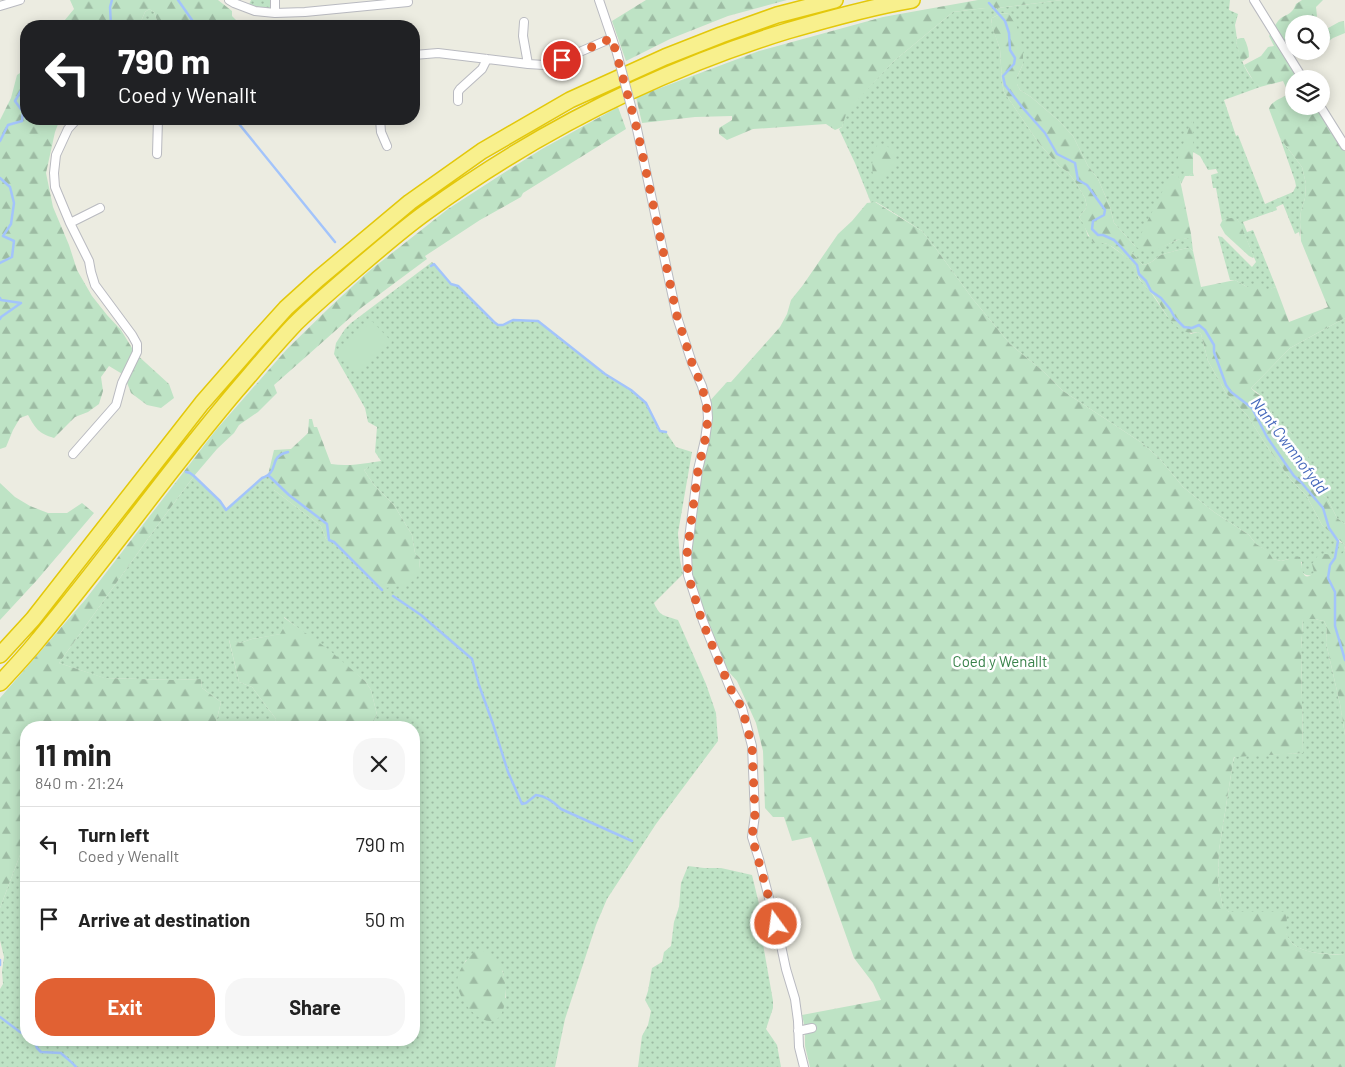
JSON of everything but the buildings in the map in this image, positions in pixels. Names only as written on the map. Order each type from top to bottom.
[{"type":"highway","points":[[0,655],[33,619],[202,403],[286,308],[410,202],[482,151],[570,100],[666,57],[721,35],[777,15],[835,0]]},
{"type":"highway","points":[[0,684],[75,595],[211,420],[296,323],[392,239],[424,214],[495,165],[530,144],[580,116],[661,76],[772,36],[854,12],[912,0]]},
{"type":"street","points":[[0,6],[20,0]]},
{"type":"street","points":[[229,0],[255,11],[275,13],[305,12],[361,3],[408,2]]},
{"type":"street","points":[[275,0],[275,13]]},
{"type":"street","points":[[599,0],[617,53],[637,129],[677,316],[692,363],[702,386],[706,404],[708,418],[698,470],[689,538],[687,554],[688,575],[702,621],[730,688],[742,708],[752,746],[755,814],[752,837],[795,999],[798,1047],[804,1067]]},
{"type":"street","points":[[1254,0],[1297,70]]},
{"type":"street","points":[[524,22],[523,36],[528,64]]},
{"type":"street","points":[[420,54],[438,53],[544,65],[612,38]]},
{"type":"street","points":[[458,101],[460,89],[482,69],[487,59]]},
{"type":"street","points":[[1326,115],[1345,146]]},
{"type":"street","points":[[72,125],[59,147],[54,165],[55,187],[89,261],[95,285],[137,344],[137,352],[122,383],[116,404],[73,454]]},
{"type":"street","points":[[157,154],[158,125]]},
{"type":"street","points":[[380,125],[381,132],[387,146]]},
{"type":"street","points":[[70,223],[100,208]]},
{"type":"street","points":[[798,1031],[812,1028]]},
{"type":"green space","points":[[70,0],[218,0],[232,11],[232,16],[236,20],[157,20],[154,12],[149,9],[145,12],[142,20],[65,20],[74,9]]},
{"type":"green space","points":[[251,0],[275,0],[275,13],[247,9]]},
{"type":"green space","points":[[646,0],[787,0],[728,16],[670,39],[626,61],[612,21]]},
{"type":"green space","points":[[978,0],[1062,0],[997,8],[988,13],[985,8],[953,12],[894,61],[847,111],[842,127],[835,130],[826,124],[753,129],[727,140],[719,134],[719,128],[732,120],[732,116],[695,117],[642,123],[636,97],[759,51],[883,17]]},
{"type":"green space","points":[[1062,0],[1230,0],[1229,10],[1238,14],[1235,25],[1239,54],[1247,72],[1260,87],[1224,100],[1236,136],[1238,135],[1265,204],[1293,192],[1296,186],[1280,138],[1302,167],[1306,184],[1305,198],[1301,211],[1300,237],[1299,232],[1295,234],[1283,204],[1276,207],[1277,210],[1243,222],[1247,232],[1253,230],[1276,287],[1265,291],[1256,287],[1247,287],[1235,280],[1230,280],[1218,236],[1222,237],[1252,267],[1256,262],[1237,219],[1225,219],[1222,221],[1216,188],[1213,188],[1211,175],[1218,173],[1216,169],[1208,170],[1200,156],[1193,152],[1192,120],[1189,176],[1185,176],[1181,184],[1178,178],[1171,174],[1161,247],[1180,239],[1189,238],[1191,234],[1193,251],[1190,248],[1171,252],[1143,265],[1132,253],[1135,246],[1114,223],[1110,207],[1098,179],[1088,166],[1073,136],[1058,120],[1020,90],[1017,84],[1017,77],[1023,64],[1009,14],[1002,13],[992,18],[991,23],[1000,49],[1004,92],[1038,142],[1059,166],[1068,172],[1085,198],[1087,207],[1079,217],[1084,224],[1088,236],[1108,244],[1129,259],[1139,279],[1167,316],[1191,334],[1198,332],[1201,334],[1208,361],[1226,393],[1247,415],[1291,480],[1306,495],[1322,525],[1338,541],[1344,544],[1345,550],[1343,554],[1311,575],[1306,575],[1302,572],[1302,562],[1289,559],[1281,561],[1273,559],[1249,535],[1214,512],[1183,487],[1160,459],[1142,443],[1063,391],[1044,372],[1010,344],[972,298],[922,231],[876,202],[871,203],[839,129],[842,127],[846,111],[894,61],[953,12],[985,8],[994,10],[997,8]]},
{"type":"green space","points":[[1302,0],[1323,0],[1316,7],[1317,15],[1287,15]]},
{"type":"green space","points":[[149,9],[154,12],[157,20],[142,20],[145,12]]},
{"type":"green space","points":[[1002,13],[1009,14],[1017,27],[1023,49],[1023,64],[1017,77],[1017,84],[1020,90],[1058,120],[1073,136],[1088,166],[1098,179],[1110,207],[1114,223],[1135,246],[1171,174],[1178,176],[1191,234],[1190,238],[1177,240],[1151,251],[1141,250],[1136,247],[1132,253],[1143,265],[1161,255],[1190,248],[1193,251],[1201,287],[1235,280],[1247,287],[1263,285],[1265,290],[1276,287],[1289,322],[1328,307],[1301,241],[1300,222],[1306,184],[1302,167],[1280,138],[1269,109],[1274,102],[1285,96],[1285,115],[1326,115],[1345,146],[1345,318],[1290,348],[1251,388],[1263,397],[1276,420],[1304,448],[1311,463],[1310,481],[1318,492],[1327,498],[1337,518],[1345,524],[1345,550],[1344,544],[1322,525],[1306,495],[1291,480],[1247,415],[1226,393],[1208,361],[1201,334],[1183,331],[1177,327],[1141,281],[1128,259],[1111,246],[1103,243],[1094,243],[1092,240],[1079,217],[1087,207],[1085,198],[1068,172],[1059,166],[1038,142],[1004,92],[1000,49],[991,24],[992,18]]},
{"type":"green space","points":[[1285,16],[1285,60],[1293,60],[1298,70],[1285,70],[1285,85],[1283,81],[1260,87],[1254,82],[1244,65],[1261,56],[1268,47],[1274,46],[1269,36]]},
{"type":"green space","points":[[1344,21],[1345,33],[1330,40],[1330,27]]},
{"type":"green space","points":[[1244,38],[1249,54],[1249,57],[1243,61],[1240,58],[1236,41]]},
{"type":"green space","points":[[20,73],[20,125],[58,125],[46,173],[53,207],[77,270],[92,296],[121,330],[135,353],[169,384],[174,398],[161,408],[147,405],[131,393],[124,375],[109,366],[101,377],[103,391],[99,404],[88,412],[75,417],[54,438],[38,430],[28,415],[20,418],[6,447],[0,449],[0,120],[11,98],[17,75]]},
{"type":"green space","points":[[618,107],[626,129],[425,256],[427,259],[361,308],[274,385],[277,393],[258,412],[239,425],[234,433],[217,449],[194,476],[59,663],[105,678],[201,679],[202,688],[221,702],[216,721],[20,721],[20,855],[0,908],[0,698],[85,600],[216,430],[287,349],[368,272],[448,209],[542,149]]},
{"type":"green space","points":[[1193,118],[1193,173],[1189,176],[1176,163]]},
{"type":"green space","points":[[884,144],[894,151],[894,166],[887,176],[878,181],[873,177],[873,157],[877,145]]},
{"type":"green space","name":"Coed y Wenallt","points":[[875,202],[922,231],[972,298],[1010,344],[1044,372],[1063,391],[1142,443],[1160,459],[1183,487],[1214,512],[1249,535],[1256,544],[1268,551],[1273,559],[1281,561],[1293,556],[1300,557],[1304,575],[1310,576],[1314,572],[1312,564],[1319,554],[1340,555],[1345,550],[1345,735],[1326,643],[1327,627],[1324,621],[1303,619],[1301,649],[1303,753],[1234,757],[1219,850],[1218,882],[1223,907],[1229,912],[1284,912],[1287,917],[1287,935],[1291,942],[1304,950],[1312,952],[1345,955],[1345,1067],[810,1067],[805,1046],[805,1028],[802,1015],[881,1000],[873,983],[854,958],[811,837],[792,841],[784,817],[773,817],[765,808],[763,751],[756,723],[737,681],[719,661],[688,575],[707,404],[727,382],[731,382],[780,327],[787,314],[791,300],[838,234],[867,203]]},
{"type":"green space","points":[[1225,219],[1237,219],[1240,223],[1253,258],[1225,234],[1220,225]]},
{"type":"green space","points":[[432,262],[451,284],[458,286],[498,325],[503,325],[513,320],[538,321],[605,374],[631,390],[646,403],[660,431],[666,432],[676,447],[692,452],[678,533],[683,574],[654,603],[661,613],[678,620],[706,684],[716,713],[718,741],[656,824],[607,899],[596,925],[565,1019],[555,1067],[0,1067],[0,989],[3,984],[4,957],[0,940],[0,908],[20,855],[20,1046],[420,1046],[420,721],[374,721],[377,715],[371,690],[365,681],[284,617],[284,627],[281,634],[240,643],[229,640],[239,682],[252,687],[276,721],[216,721],[221,702],[202,688],[201,679],[104,678],[59,663],[194,476],[227,509],[262,478],[268,475],[274,481],[274,490],[321,526],[326,539],[334,542],[380,588],[419,569],[420,558],[415,553],[412,535],[394,505],[374,485],[364,470],[368,468],[368,463],[381,461],[375,452],[377,427],[368,422],[365,408],[334,354],[336,343],[345,329]],"holes":[[[466,960],[503,971],[506,998],[458,986],[458,977]]]},
{"type":"green space","points":[[1345,318],[1345,524],[1337,518],[1327,498],[1318,492],[1310,481],[1311,463],[1291,433],[1276,420],[1263,397],[1251,388],[1290,348]]},
{"type":"green space","points":[[372,321],[392,342],[357,374],[338,352]]},
{"type":"green space","points":[[309,419],[312,419],[314,427],[317,427],[331,464],[368,463],[368,468],[364,470],[374,485],[394,505],[412,535],[415,553],[420,558],[419,569],[421,570],[414,580],[404,585],[380,588],[334,542],[326,539],[321,526],[274,490],[274,481],[268,475],[274,450],[291,449],[308,433]]},
{"type":"green space","points":[[0,483],[15,497],[30,506],[48,513],[67,513],[82,503],[94,513],[0,620]]},
{"type":"green space","points":[[283,617],[328,649],[365,681],[371,690],[377,715],[374,721],[276,721],[252,687],[239,682],[229,639],[240,643],[280,634],[284,627]]},
{"type":"green space","points":[[1303,619],[1324,621],[1327,627],[1326,643],[1345,735],[1345,955],[1313,952],[1298,947],[1287,936],[1284,912],[1229,912],[1223,908],[1218,882],[1219,850],[1235,756],[1303,753],[1301,649]]},
{"type":"green space","points":[[688,866],[721,868],[752,875],[765,929],[763,944],[773,1001],[773,1008],[766,1029],[777,1045],[781,1067],[638,1067],[642,1036],[648,1025],[651,1011],[645,1000],[652,968],[662,962],[664,952],[671,946],[674,922],[679,907],[681,883]]},
{"type":"green space","points":[[475,951],[489,954],[504,975],[504,1008],[497,1019],[491,1021],[478,1017],[466,1005],[457,983],[459,972]]},
{"type":"waterway","points":[[111,20],[110,7],[112,0]]},
{"type":"waterway","points":[[178,0],[192,20]]},
{"type":"waterway","name":"Nant Cwmnofydd","points":[[989,3],[1005,21],[1009,33],[1010,50],[1015,58],[1014,64],[1003,76],[1005,85],[1045,133],[1057,154],[1075,163],[1078,180],[1087,185],[1105,210],[1104,215],[1093,221],[1092,229],[1098,235],[1114,240],[1121,247],[1137,265],[1139,274],[1146,281],[1151,291],[1161,298],[1184,327],[1192,328],[1199,325],[1205,330],[1214,345],[1214,352],[1226,385],[1231,392],[1252,408],[1267,437],[1294,476],[1323,508],[1329,528],[1338,541],[1335,558],[1330,565],[1328,578],[1335,592],[1335,626],[1345,660]]},
{"type":"waterway","points":[[20,92],[15,101],[20,108]]},
{"type":"waterway","points":[[0,141],[8,125],[20,122]]},
{"type":"waterway","points":[[240,125],[335,242]]},
{"type":"waterway","points":[[0,178],[10,187],[14,203],[11,224],[3,236],[14,241],[12,257],[0,263]]},
{"type":"waterway","points":[[431,266],[434,264],[451,284],[458,286],[498,325],[503,325],[513,320],[538,321],[605,374],[631,390],[646,403],[660,431],[666,432]]},
{"type":"waterway","points":[[0,298],[1,300],[21,303],[0,319]]},
{"type":"waterway","points":[[186,472],[194,476],[220,501],[226,510],[271,472],[278,457],[288,452]]},
{"type":"waterway","points":[[268,475],[289,495],[327,524],[329,540],[334,542],[382,590]]},
{"type":"waterway","points":[[393,596],[421,615],[472,659],[508,772],[522,804],[536,795],[543,797],[561,809],[632,841]]},
{"type":"waterway","points":[[0,960],[0,965]]},
{"type":"waterway","points":[[0,1017],[20,1032]]},
{"type":"waterway","points":[[36,1046],[41,1052],[61,1053],[76,1067]]},
{"type":"route","points":[[562,60],[612,38],[637,129],[683,340],[702,386],[708,418],[698,470],[687,554],[688,575],[702,621],[712,641],[730,688],[742,708],[752,746],[755,814],[752,837],[776,924]]}]
